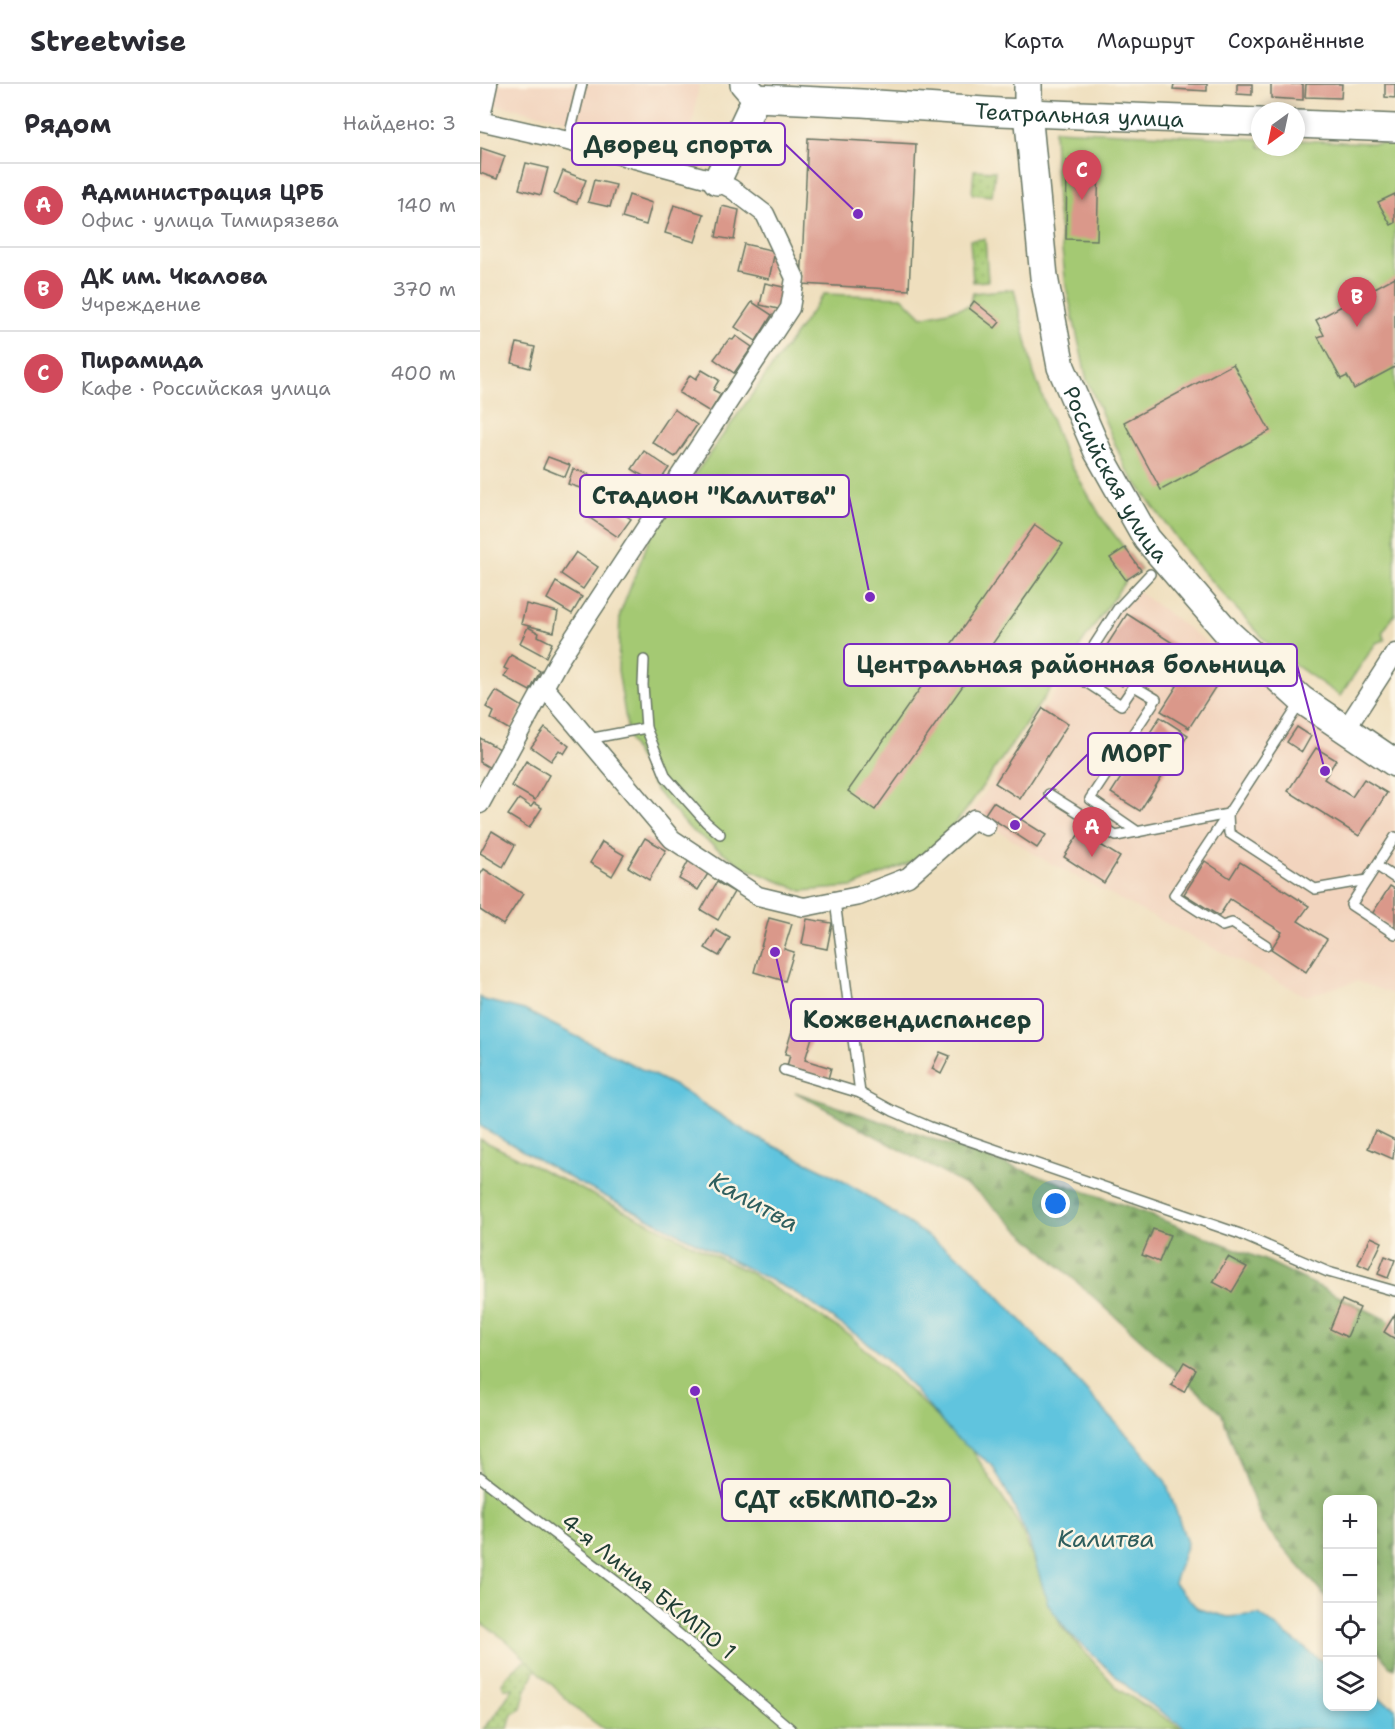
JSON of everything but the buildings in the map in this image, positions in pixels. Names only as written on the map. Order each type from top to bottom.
[{"type":"street","points":[[480,804],[559,660],[790,309],[795,278],[765,214],[732,189],[717,181],[568,141],[481,125],[488,84]]},
{"type":"street","name":"Российская улица","points":[[1028,84],[1028,112],[1044,277],[1061,367],[1098,452],[1147,539],[1227,632],[1302,700],[1395,763]]},
{"type":"street","points":[[717,181],[750,91]]},
{"type":"street","name":"Театральная улица","points":[[750,91],[1028,112],[1251,122]]},
{"type":"street","points":[[1305,124],[1395,128]]},
{"type":"street","points":[[1346,729],[1395,653]]},
{"type":"street","points":[[544,687],[672,839],[758,896],[804,907],[859,896],[908,876],[974,819],[986,826]]},
{"type":"lane","points":[[568,141],[582,84]]},
{"type":"lane","points":[[1138,832],[1090,799],[1156,699],[1134,686],[1121,705],[1076,675],[1119,607],[1150,574]]},
{"type":"lane","points":[[644,660],[646,728],[666,777],[706,822],[720,834]]},
{"type":"lane","points":[[1266,945],[1232,923],[1222,926],[1174,895],[1302,700]]},
{"type":"lane","points":[[588,739],[646,728]]},
{"type":"lane","points":[[1049,794],[1116,836],[1228,814]]},
{"type":"lane","points":[[1228,814],[1229,833],[1315,889],[1367,880]]},
{"type":"lane","points":[[1395,837],[1351,905],[1395,934]]},
{"type":"lane","points":[[1377,866],[1395,878]]},
{"type":"lane","points":[[835,901],[860,1093]]},
{"type":"lane","points":[[783,1070],[860,1093],[930,1127],[1240,1234],[1328,1272],[1395,1291]]},
{"type":"lane","name":"4-я Линия БКМПО 1","points":[[480,1477],[621,1585],[791,1729]]},
{"type":"shaded area","points":[[492,84],[699,84],[689,147],[489,103]]},
{"type":"shaded area","points":[[1131,586],[1304,714],[1395,775],[1395,995],[1357,981],[1306,996],[1044,860],[971,813]]},
{"type":"green space","points":[[1054,130],[1251,139],[1251,156],[1305,156],[1305,140],[1395,144],[1395,614],[1382,633],[1385,640],[1376,643],[1340,696],[1274,650],[1192,560],[1126,469],[1087,380],[1066,286],[1057,205]]},
{"type":"green space","points":[[974,170],[995,171],[992,196],[972,194]]},
{"type":"green space","points":[[985,239],[988,281],[973,282],[970,240]]},
{"type":"green space","points":[[1014,289],[1034,374],[1064,453],[1101,517],[1141,570],[1126,580],[966,810],[944,837],[918,859],[852,887],[802,891],[744,867],[690,829],[655,789],[629,740],[618,670],[620,614],[650,537],[824,294],[902,297],[922,317],[969,306],[973,293]]},
{"type":"green space","points":[[795,1092],[1127,1206],[1269,1262],[1395,1324],[1395,1668],[1390,1666],[1377,1651],[1377,1495],[1323,1495],[1323,1593],[1262,1523],[1221,1412],[976,1191]]},
{"type":"green space","points":[[480,1139],[750,1273],[848,1334],[971,1448],[1020,1526],[1061,1626],[1119,1690],[1183,1729],[604,1729],[580,1712],[506,1640],[480,1622]]},
{"type":"green space","points":[[537,1654],[542,1657],[525,1692],[521,1709],[512,1714],[508,1729],[483,1729],[495,1716],[513,1688],[504,1688],[502,1683],[505,1678],[517,1666]]},
{"type":"water","name":"Калитва","points":[[480,997],[524,1010],[677,1087],[751,1135],[862,1192],[969,1264],[1141,1450],[1166,1482],[1187,1543],[1174,1583],[1198,1609],[1228,1617],[1259,1614],[1323,1662],[1323,1711],[1377,1711],[1377,1697],[1395,1708],[1395,1729],[1187,1729],[1139,1697],[1068,1632],[1048,1604],[1029,1541],[992,1465],[955,1437],[890,1362],[865,1341],[796,1293],[577,1182],[480,1126]]},
{"type":"place","name":"Пирамида","points":[[1082,200]]},
{"type":"place","name":"Дворец спорта","points":[[858,214]]},
{"type":"place","name":"ДК им. Чкалова","points":[[1357,327]]},
{"type":"place","name":"Стадион \"Калитва\"","points":[[870,597]]},
{"type":"place","name":"Центральная районная больница","points":[[1325,771]]},
{"type":"place","name":"МОРГ","points":[[1015,825]]},
{"type":"place","name":"Администрация ЦРБ","points":[[1092,857]]},
{"type":"place","name":"Кожвендиспансер","points":[[775,952]]},
{"type":"place","name":"СДТ «БКМПО-2»","points":[[695,1391]]}]
